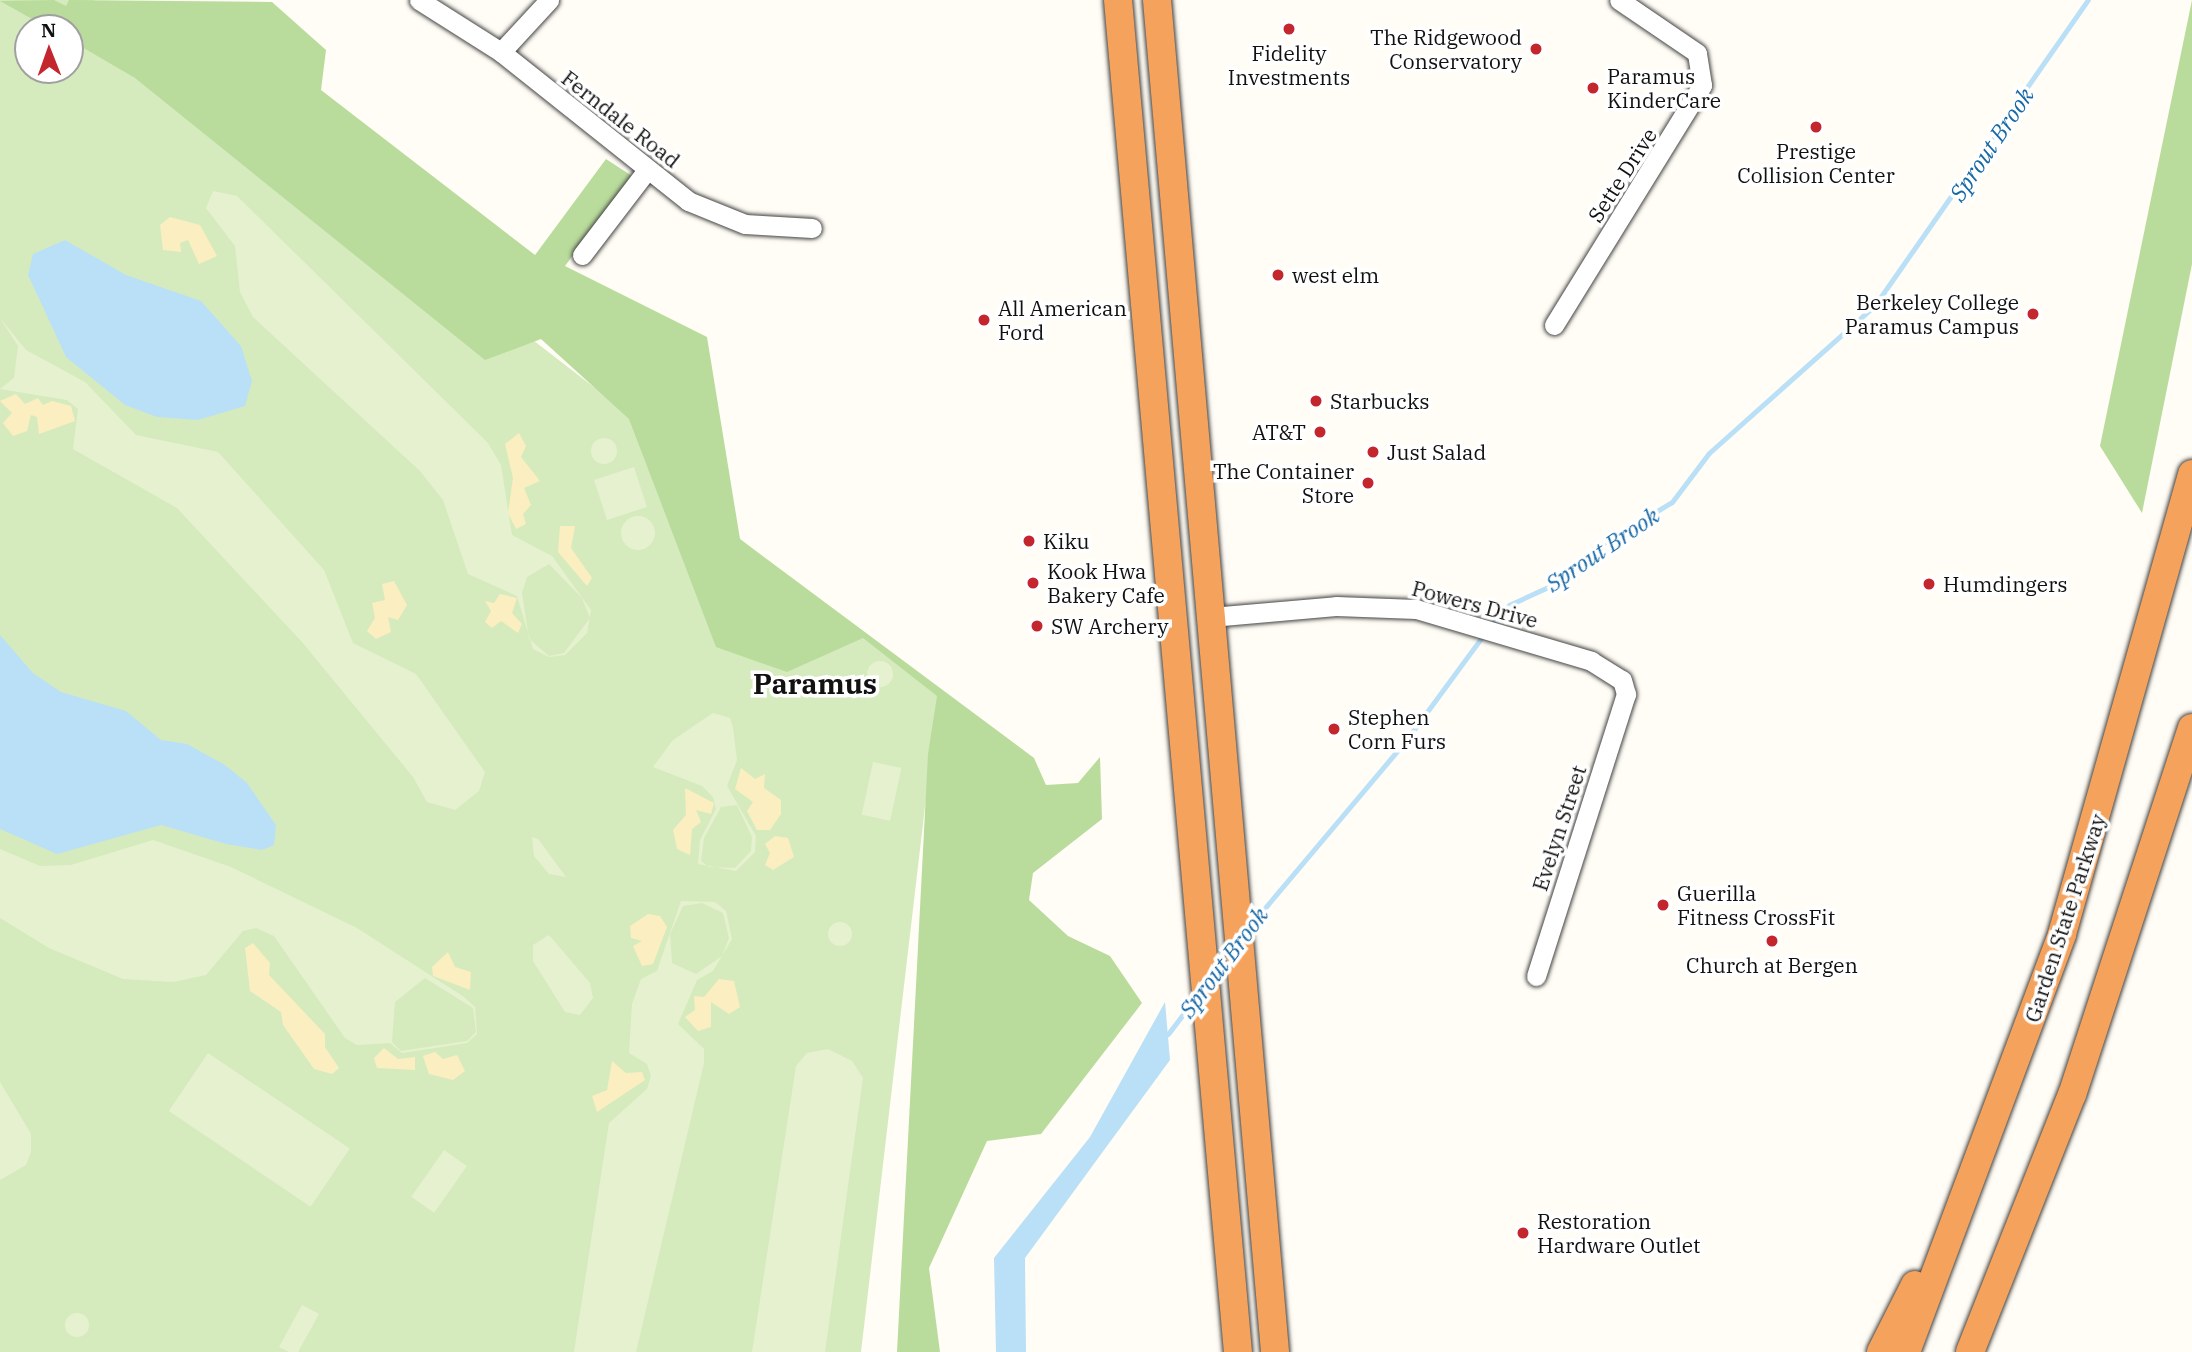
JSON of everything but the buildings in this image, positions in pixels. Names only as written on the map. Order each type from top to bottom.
[{"type":"highway","points":[[1118,0],[1238,1352]]},
{"type":"highway","points":[[1157,0],[1275,1352]]},
{"type":"highway","name":"Garden State Parkway","points":[[1906,1352],[1989,1143],[2098,820],[2192,474]]},
{"type":"highway","points":[[1970,1352],[2104,1005],[2192,728]]},
{"type":"highway","points":[[1881,1352],[1989,1143]]},
{"type":"highway","points":[[1979,1352],[2003,1271]]},
{"type":"street","name":"Ferndale Road","points":[[419,0],[501,52],[648,170],[714,214],[766,227],[812,228]]},
{"type":"street","points":[[501,52],[550,0]]},
{"type":"street","name":"Sette Drive","points":[[1553,325],[1702,85],[1697,53],[1619,0]]},
{"type":"street","points":[[582,255],[648,170]]},
{"type":"street","name":"Powers Drive","points":[[1211,617],[1390,605],[1501,632],[1612,670],[1626,694]]},
{"type":"street","name":"Evelyn Street","points":[[1536,976],[1626,694]]},
{"type":"green space","points":[[0,0],[93,0],[701,470],[740,539],[938,696],[861,1352],[0,1352]]},
{"type":"green space","points":[[54,0],[66,6],[69,0],[272,2],[326,50],[321,90],[535,255],[606,159],[632,176],[565,266],[707,337],[740,539],[1034,758],[1046,785],[1078,783],[1100,757],[1102,819],[1033,873],[1029,900],[1068,936],[1110,956],[1142,1003],[1041,1134],[987,1141],[929,1268],[940,1352],[897,1352],[928,754],[937,696],[863,638],[787,672],[716,647],[629,419],[541,339],[485,360],[135,78],[84,48],[84,14],[23,14],[0,1]]},
{"type":"green space","points":[[2192,0],[2192,264],[2142,513],[2100,446]]},
{"type":"green space","points":[[213,191],[237,196],[488,443],[501,465],[512,535],[552,556],[591,610],[590,617],[582,598],[549,564],[527,577],[522,593],[528,632],[517,596],[468,574],[443,500],[420,471],[253,317],[240,292],[235,246],[206,208]]},
{"type":"green space","points":[[0,318],[26,350],[85,382],[136,435],[218,452],[324,570],[353,643],[416,674],[485,772],[479,791],[455,810],[427,802],[413,777],[302,642],[177,508],[73,449],[78,409],[67,400],[0,389],[14,378],[18,346]]},
{"type":"green space","points":[[604,438],[613,442],[617,451],[613,460],[604,464],[595,460],[591,451],[595,442]]},
{"type":"green space","points":[[634,467],[647,507],[607,520],[594,480]]},
{"type":"green space","points":[[638,516],[650,521],[655,533],[650,545],[638,550],[626,545],[621,533],[626,521]]},
{"type":"green space","points":[[589,619],[587,633],[565,655],[549,657],[533,649],[530,640],[549,656],[564,653]]},
{"type":"green space","points":[[880,661],[889,665],[893,674],[889,683],[880,687],[871,683],[867,674],[871,665]]},
{"type":"green space","points":[[713,713],[730,718],[737,760],[727,786],[756,836],[755,852],[736,871],[716,867],[735,868],[751,851],[752,837],[737,805],[721,807],[704,838],[701,861],[707,866],[698,864],[700,840],[716,809],[713,797],[702,786],[653,767],[673,740]]},
{"type":"green space","points":[[873,762],[901,768],[890,821],[862,815]]},
{"type":"green space","points":[[532,837],[538,839],[566,877],[549,874],[534,856]]},
{"type":"green space","points":[[153,840],[231,867],[357,928],[464,997],[475,1007],[477,1034],[467,1043],[402,1053],[390,1043],[357,1045],[345,1038],[274,936],[256,928],[243,931],[206,975],[173,982],[123,979],[49,948],[0,918],[0,849],[40,866],[71,865]],"holes":[[[425,978],[473,1008],[476,1032],[467,1041],[401,1051],[392,1042],[395,1002]]]},
{"type":"green space","points":[[681,901],[715,902],[726,911],[732,939],[722,956],[713,971],[697,980],[678,1024],[704,1049],[704,1063],[636,1352],[574,1352],[609,1123],[647,1089],[651,1076],[647,1064],[629,1053],[632,1004],[641,979],[657,971]],"holes":[[[702,903],[723,913],[729,938],[722,956],[696,974],[672,963],[670,934],[683,906]]]},
{"type":"green space","points":[[840,922],[849,925],[852,934],[849,943],[840,946],[831,943],[828,934],[831,925]]},
{"type":"green space","points":[[549,935],[590,983],[593,998],[580,1015],[565,1012],[533,961],[533,945]]},
{"type":"green space","points":[[828,1049],[852,1061],[863,1078],[825,1352],[752,1352],[796,1066],[807,1053]]},
{"type":"green space","points":[[208,1053],[350,1149],[311,1207],[169,1111]]},
{"type":"green space","points":[[0,1082],[31,1134],[31,1152],[26,1165],[0,1180]]},
{"type":"green space","points":[[444,1150],[467,1166],[434,1213],[411,1197]]},
{"type":"green space","points":[[302,1305],[319,1314],[298,1352],[289,1352],[279,1347]]},
{"type":"green space","points":[[77,1313],[88,1320],[89,1325],[82,1336],[77,1337],[66,1330],[65,1325],[72,1314]]},
{"type":"sand","points":[[170,217],[200,225],[217,256],[199,264],[188,240],[180,243],[181,252],[163,250],[160,225]]},
{"type":"sand","points":[[16,394],[25,404],[38,398],[43,405],[52,401],[71,406],[75,421],[39,434],[37,417],[31,415],[27,431],[13,436],[3,423],[12,413],[0,401]]},
{"type":"sand","points":[[519,433],[526,446],[521,457],[540,481],[524,488],[531,505],[523,514],[526,524],[516,529],[508,513],[513,478],[505,444]]},
{"type":"sand","points":[[560,526],[575,526],[571,548],[592,578],[587,586],[558,552]]},
{"type":"sand","points":[[394,581],[407,605],[398,620],[388,617],[391,632],[376,639],[367,631],[375,618],[372,603],[385,600],[382,584]]},
{"type":"sand","points":[[500,594],[517,598],[512,613],[522,624],[518,633],[501,621],[492,628],[485,622],[491,611],[485,601],[494,603]]},
{"type":"sand","points":[[741,768],[755,779],[765,774],[764,788],[781,800],[781,814],[770,830],[757,830],[747,811],[753,802],[735,789]]},
{"type":"sand","points":[[685,788],[714,803],[711,814],[696,810],[701,822],[692,829],[690,855],[677,849],[673,830],[686,815]]},
{"type":"sand","points":[[775,836],[788,838],[794,857],[773,870],[765,865],[770,853],[765,844]]},
{"type":"sand","points":[[648,914],[660,916],[667,927],[653,964],[642,966],[633,946],[642,941],[631,938],[630,926]]},
{"type":"sand","points":[[253,943],[270,963],[269,975],[325,1034],[325,1047],[339,1068],[332,1074],[314,1069],[283,1025],[281,1012],[250,991],[245,948]]},
{"type":"sand","points":[[448,952],[455,967],[471,972],[470,990],[433,976],[432,967]]},
{"type":"sand","points":[[719,979],[734,981],[740,1007],[729,1014],[711,1002],[711,1027],[698,1031],[685,1017],[695,1010],[694,996],[704,997]]},
{"type":"sand","points":[[384,1048],[398,1059],[415,1057],[415,1070],[377,1068],[374,1058]]},
{"type":"sand","points":[[435,1052],[443,1059],[457,1055],[465,1071],[453,1080],[429,1074],[423,1056]]},
{"type":"sand","points":[[612,1061],[626,1073],[642,1072],[645,1080],[597,1112],[592,1096],[607,1090]]},
{"type":"water","points":[[65,240],[126,275],[201,301],[241,346],[252,381],[245,406],[198,420],[157,417],[125,405],[66,357],[28,275],[33,254]]},
{"type":"water","points":[[0,635],[33,673],[61,692],[126,711],[161,740],[187,744],[225,765],[247,783],[276,825],[274,845],[262,850],[226,844],[161,825],[57,854],[0,829]]},
{"type":"water","name":"Sprout Brook","points":[[1165,1002],[1170,1060],[1025,1258],[1026,1352],[996,1352],[994,1258],[1090,1137]]},
{"type":"waterway","name":"Sprout Brook","points":[[1491,626],[1509,605],[1559,582],[1592,550],[1672,502],[1709,453],[1875,305],[2088,0]]},
{"type":"waterway","name":"Sprout Brook","points":[[1248,928],[1407,739],[1485,633]]},
{"type":"waterway","name":"Sprout Brook","points":[[1214,973],[1229,953]]},
{"type":"waterway","name":"Sprout Brook","points":[[1168,1034],[1196,997]]},
{"type":"place","name":"Fidelity Investments","points":[[1289,29]]},
{"type":"place","name":"The Ridgewood Conservatory","points":[[1536,49]]},
{"type":"place","name":"Paramus KinderCare","points":[[1593,88]]},
{"type":"place","name":"Prestige Collision Center","points":[[1816,127]]},
{"type":"place","name":"west elm","points":[[1278,275]]},
{"type":"place","name":"Berkeley College Paramus Campus","points":[[2033,314]]},
{"type":"place","name":"All American Ford","points":[[984,320]]},
{"type":"place","name":"Starbucks","points":[[1316,401]]},
{"type":"place","name":"AT&T","points":[[1320,432]]},
{"type":"place","name":"Just Salad","points":[[1373,452]]},
{"type":"place","name":"The Container Store","points":[[1368,483]]},
{"type":"place","name":"Kiku","points":[[1029,541]]},
{"type":"place","name":"Kook Hwa Bakery Cafe","points":[[1033,583]]},
{"type":"place","name":"Humdingers","points":[[1929,584]]},
{"type":"place","name":"SW Archery","points":[[1037,626]]},
{"type":"place","name":"Stephen Corn Furs","points":[[1334,729]]},
{"type":"place","name":"Guerilla Fitness CrossFit","points":[[1663,905]]},
{"type":"place","name":"Church at Bergen","points":[[1772,941]]},
{"type":"place","name":"Restoration Hardware Outlet","points":[[1523,1233]]},
{"type":"district","name":"Paramus","points":[[815,684]]}]
